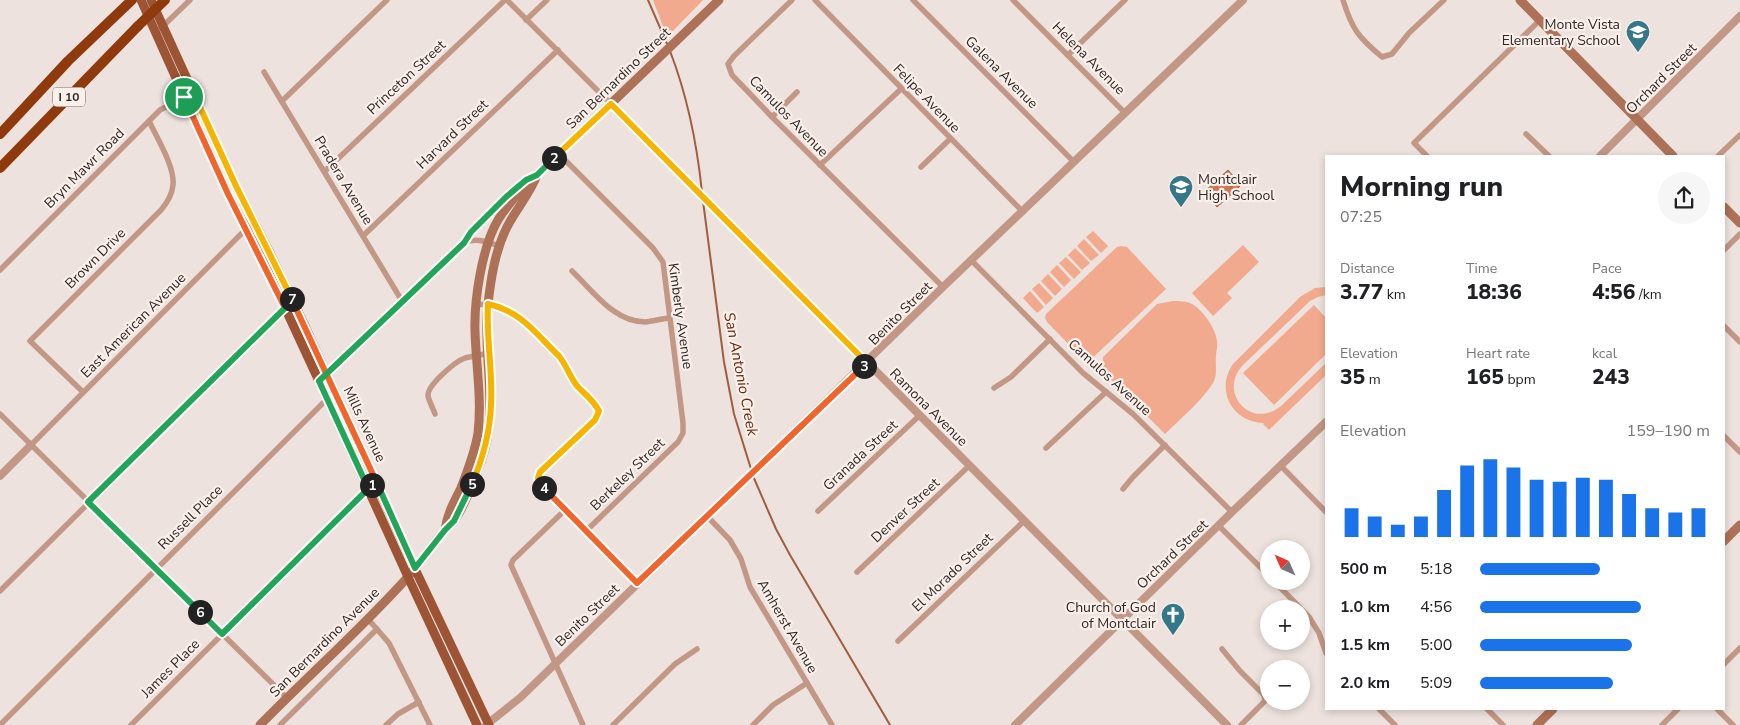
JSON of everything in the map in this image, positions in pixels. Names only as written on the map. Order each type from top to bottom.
[{"type":"highway","name":"I 10","points":[[0,168],[165,0]]},
{"type":"highway","name":"I 10","points":[[0,134],[68,61],[129,3]]},
{"type":"main road","name":"Mills Avenue","points":[[141,0],[160,29],[193,92],[336,393],[487,724]]},
{"type":"main road","name":"Mills Avenue","points":[[151,0],[184,97],[285,308],[477,725]]},
{"type":"main road","name":"San Bernardino Street","points":[[445,530],[446,517],[471,462],[478,434],[480,404],[475,333],[477,304],[481,273],[497,222],[509,204],[537,175],[719,0]]},
{"type":"main road","points":[[1520,0],[1672,155]]},
{"type":"main road","name":"San Bernardino Street","points":[[408,577],[454,521],[465,500],[484,453],[489,430],[491,403],[487,323],[493,269],[499,246],[507,227],[521,202],[533,186],[537,175]]},
{"type":"main road","points":[[1725,207],[1740,223]]},
{"type":"main road","points":[[1725,540],[1740,525]]},
{"type":"main road","name":"San Bernardino Avenue","points":[[260,725],[408,577]]},
{"type":"main road","points":[[1537,725],[1552,710]]},
{"type":"street","points":[[160,29],[190,0]]},
{"type":"street","points":[[282,101],[387,0]]},
{"type":"street","name":"Ramona Avenue","points":[[506,0],[558,50],[697,193],[1227,725]]},
{"type":"street","name":"Princeton Street","points":[[324,172],[506,0]]},
{"type":"street","points":[[526,20],[546,0]]},
{"type":"street","name":"Camulos Avenue","points":[[792,0],[734,56],[728,64],[732,75],[943,287]]},
{"type":"street","name":"Felipe Avenue","points":[[815,0],[1023,212]]},
{"type":"street","name":"Galena Avenue","points":[[913,0],[1074,162]]},
{"type":"street","name":"Helena Avenue","points":[[1013,0],[1125,113]]},
{"type":"street","points":[[1114,0],[1119,5]]},
{"type":"street","points":[[1068,55],[1125,0]]},
{"type":"street","name":"Benito Street","points":[[487,724],[521,697],[554,663],[867,363],[943,287],[1243,0]]},
{"type":"street","points":[[1343,0],[1350,22],[1356,32],[1382,56],[1392,54],[1409,33],[1444,0]]},
{"type":"street","name":"Orchard Street","points":[[1601,155],[1740,16]]},
{"type":"street","points":[[1427,155],[1414,143],[1540,20]]},
{"type":"street","name":"Harvard Street","points":[[364,235],[558,50]]},
{"type":"street","name":"Pradera Avenue","points":[[264,72],[364,235],[402,301]]},
{"type":"street","points":[[820,165],[901,88]]},
{"type":"street","name":"Bryn Mawr Road","points":[[0,270],[148,121],[160,110],[193,92]]},
{"type":"street","points":[[772,117],[797,92]]},
{"type":"street","name":"Brown Drive","points":[[83,392],[30,341],[161,210],[169,198],[174,184],[173,176],[168,160],[148,121]]},
{"type":"street","points":[[1526,134],[1547,155]]},
{"type":"street","points":[[1719,155],[1740,135]]},
{"type":"street","points":[[921,167],[950,139]]},
{"type":"street","name":"Kimberly Avenue","points":[[559,154],[653,248],[663,262],[683,433]]},
{"type":"street","points":[[319,381],[464,243],[471,232],[506,197],[526,180],[537,175]]},
{"type":"street","name":"East American Avenue","points":[[31,445],[246,229],[255,223]]},
{"type":"street","points":[[1725,249],[1740,234]]},
{"type":"street","points":[[464,243],[476,239],[499,246]]},
{"type":"street","name":"Camulos Avenue","points":[[971,260],[1083,372],[1133,414],[1232,512]]},
{"type":"street","points":[[572,271],[618,315],[646,322],[669,318]]},
{"type":"street","points":[[0,591],[88,502],[293,302]]},
{"type":"street","points":[[477,304],[502,307],[518,316],[559,356],[578,386],[595,403],[599,411],[595,420],[540,472],[538,478],[540,484],[637,583]]},
{"type":"street","points":[[1725,327],[1740,342]]},
{"type":"street","points":[[994,388],[1011,377],[1050,339]]},
{"type":"street","points":[[435,414],[428,396],[432,385],[452,366],[464,358],[488,353]]},
{"type":"street","points":[[1046,448],[1106,392]]},
{"type":"street","name":"Russell Place","points":[[0,725],[327,399],[336,393]]},
{"type":"street","points":[[0,414],[286,698]]},
{"type":"street","name":"Granada Street","points":[[818,512],[919,416]]},
{"type":"street","name":"Orchard Street","points":[[1015,725],[1325,423]]},
{"type":"street","name":"Berkeley Street","points":[[586,531],[678,442],[683,433]]},
{"type":"street","points":[[1725,437],[1740,452]]},
{"type":"street","points":[[0,476],[31,445]]},
{"type":"street","points":[[1123,489],[1165,445]]},
{"type":"street","name":"Denver Street","points":[[857,572],[970,466]]},
{"type":"street","points":[[1281,466],[1325,511]]},
{"type":"street","name":"James Place","points":[[131,725],[376,481]]},
{"type":"street","points":[[565,510],[513,560],[511,565],[583,725]]},
{"type":"street","name":"Amherst Avenue","points":[[707,516],[730,540],[741,559],[750,588],[832,725]]},
{"type":"street","name":"El Morado Street","points":[[898,641],[1024,521]]},
{"type":"street","points":[[1218,526],[1260,567]]},
{"type":"street","points":[[1283,590],[1309,616],[1319,633],[1325,651]]},
{"type":"street","points":[[368,619],[389,643],[430,725]]},
{"type":"street","points":[[280,725],[377,629]]},
{"type":"street","points":[[1725,663],[1740,648]]},
{"type":"street","points":[[613,725],[675,664],[697,649]]},
{"type":"street","points":[[1222,649],[1240,671],[1264,695],[1265,701],[1241,725]]},
{"type":"street","points":[[753,725],[773,705],[807,683]]},
{"type":"street","points":[[386,725],[398,714],[419,702]]},
{"type":"street","points":[[1380,710],[1396,725]]},
{"type":"street","points":[[1488,710],[1503,725]]},
{"type":"street","points":[[1662,725],[1677,710]]},
{"type":"street","points":[[1717,710],[1733,725]]},
{"type":"shaded area","points":[[653,0],[703,0],[667,37]]},
{"type":"shaded area","points":[[1228,170],[1241,185],[1235,191],[1223,179],[1234,192],[1217,207],[1203,193]]},
{"type":"shaded area","points":[[1093,231],[1108,246],[1101,253],[1086,237]]},
{"type":"shaded area","points":[[1084,239],[1099,255],[1091,261],[1077,246]]},
{"type":"shaded area","points":[[1243,245],[1259,262],[1227,293],[1232,298],[1213,316],[1192,293]]},
{"type":"shaded area","points":[[1117,247],[1127,247],[1166,289],[1087,363],[1047,322],[1046,314]]},
{"type":"shaded area","points":[[1075,248],[1090,263],[1082,270],[1068,255]]},
{"type":"shaded area","points":[[1066,257],[1081,272],[1074,279],[1059,263]]},
{"type":"shaded area","points":[[1057,265],[1071,280],[1064,287],[1050,272]]},
{"type":"shaded area","points":[[1048,274],[1062,289],[1055,296],[1041,281]]},
{"type":"shaded area","points":[[1039,283],[1053,298],[1046,305],[1032,289]]},
{"type":"shaded area","points":[[1325,287],[1325,295],[1310,301],[1242,366],[1236,377],[1234,387],[1236,397],[1242,406],[1259,414],[1270,412],[1281,406],[1325,364],[1325,376],[1269,430],[1264,423],[1243,417],[1235,411],[1226,394],[1228,374],[1233,364],[1300,297],[1315,288]]},
{"type":"shaded area","points":[[1030,291],[1044,307],[1037,313],[1023,298]]},
{"type":"shaded area","points":[[1173,301],[1192,304],[1212,326],[1217,343],[1216,373],[1215,380],[1203,397],[1165,434],[1102,371],[1103,357],[1157,304]]},
{"type":"shaded area","points":[[1314,305],[1325,317],[1325,355],[1274,405],[1243,373]]},
{"type":"waterway","name":"San Antonio Creek","points":[[648,0],[668,46]]},
{"type":"waterway","name":"San Antonio Creek","points":[[670,51],[691,120],[702,192]]},
{"type":"waterway","name":"San Antonio Creek","points":[[703,201],[724,362],[734,414],[751,469]]},
{"type":"waterway","name":"San Antonio Creek","points":[[753,476],[776,529],[790,555],[890,725]]},
{"type":"place","name":"Monte Vista Elementary School","points":[[1638,53]]},
{"type":"place","name":"Montclair High School","points":[[1181,208]]},
{"type":"place","name":"Church of God of Montclair","points":[[1173,636]]},
{"type":"route","points":[[184,97],[193,92],[236,186],[293,302],[88,502],[222,634],[376,481],[415,568],[454,521],[469,493],[482,460],[489,430],[491,403],[487,323],[488,304],[502,307],[518,316],[559,356],[578,386],[595,403],[599,411],[595,420],[540,472],[538,478],[540,484],[637,583],[867,363],[611,104],[537,175],[526,180],[506,197],[471,232],[464,243],[347,355],[327,374],[319,381],[368,488],[376,481],[327,374],[293,302],[285,308],[262,258],[228,194],[184,97]]}]
